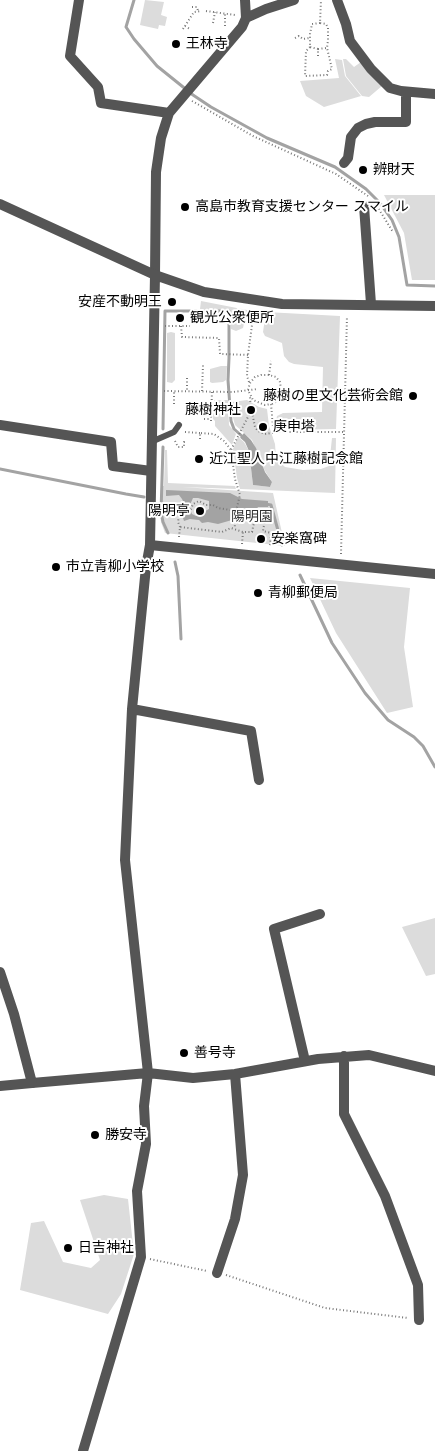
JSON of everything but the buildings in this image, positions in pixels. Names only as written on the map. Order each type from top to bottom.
[{"type":"street","points":[[79,0],[70,56],[98,87],[101,103],[170,113]]},
{"type":"street","points":[[83,1451],[141,1257],[137,1191],[146,1144],[144,1106],[148,1073],[125,860],[132,709],[146,567],[150,545],[155,275],[153,162],[170,113],[242,27],[245,0]]},
{"type":"street","points":[[243,17],[294,0]]},
{"type":"street","points":[[337,0],[350,41],[371,68],[390,88],[408,92],[435,94]]},
{"type":"street","points":[[344,162],[348,158],[351,137],[358,128],[375,122],[406,122],[406,96],[408,92]]},
{"type":"street","points":[[0,204],[155,275],[204,292],[282,304],[435,306]]},
{"type":"street","points":[[364,206],[371,304]]},
{"type":"street","points":[[0,425],[111,442],[113,466],[151,471]]},
{"type":"street","points":[[150,545],[435,574]]},
{"type":"street","points":[[132,709],[251,731],[259,780]]},
{"type":"street","points":[[304,1061],[274,929],[320,914]]},
{"type":"street","points":[[0,972],[14,1014],[32,1083]]},
{"type":"street","points":[[0,1086],[148,1073],[193,1078],[234,1074],[304,1061],[369,1054],[435,1071]]},
{"type":"street","points":[[344,1056],[344,1114],[385,1196],[418,1285],[419,1320]]},
{"type":"street","points":[[216,1273],[235,1219],[243,1174],[234,1074]]},
{"type":"lane","points":[[151,442],[174,432],[179,425]]},
{"type":"path","points":[[320,0],[320,23]]},
{"type":"path","points":[[183,30],[194,12],[200,11],[192,6]]},
{"type":"path","points":[[206,11],[243,17]]},
{"type":"path","points":[[213,23],[215,12]]},
{"type":"path","points":[[225,14],[225,26]]},
{"type":"path","points":[[320,23],[326,24],[328,28],[327,48],[332,69],[328,71],[327,75],[305,76],[306,51],[310,47],[312,24],[320,23]]},
{"type":"path","points":[[185,26],[190,29]]},
{"type":"path","points":[[297,37],[303,39],[310,38]]},
{"type":"path","points":[[310,47],[318,49],[327,48]]},
{"type":"path","points":[[318,49],[318,56]]},
{"type":"path","points":[[187,94],[253,136],[322,166],[350,182],[363,191],[380,208],[393,232]]},
{"type":"path","points":[[250,383],[247,376],[248,355],[254,308]]},
{"type":"path","points":[[342,554],[347,312]]},
{"type":"path","points":[[166,326],[190,326]]},
{"type":"path","points":[[181,326],[182,337],[219,338],[220,354],[248,355]]},
{"type":"path","points":[[270,375],[271,361]]},
{"type":"path","points":[[202,391],[203,365]]},
{"type":"path","points":[[250,397],[258,404],[272,404],[279,400],[280,382],[276,377],[261,375],[250,383],[248,390],[255,427],[258,431],[265,434],[277,432],[344,432]]},
{"type":"path","points":[[187,378],[187,391]]},
{"type":"path","points":[[166,391],[233,392],[258,389]]},
{"type":"path","points":[[281,389],[287,389]]},
{"type":"path","points":[[174,391],[174,404]]},
{"type":"path","points":[[204,419],[211,420],[212,391]]},
{"type":"path","points":[[272,404],[273,427],[277,432]]},
{"type":"path","points":[[231,450],[251,411]]},
{"type":"path","points":[[200,439],[200,433],[214,434],[224,441],[231,450],[240,498],[234,516],[234,528]]},
{"type":"path","points":[[175,438],[178,447],[184,447],[184,442],[187,442]]},
{"type":"path","points":[[179,537],[178,514],[180,510],[191,509],[195,501],[214,504],[236,511]]},
{"type":"path","points":[[164,509],[178,514]]},
{"type":"path","points":[[180,527],[222,532],[234,528],[243,532],[252,532],[255,518],[265,520],[263,532],[271,533],[270,547]]},
{"type":"path","points":[[242,544],[243,532]]},
{"type":"path","points":[[141,1257],[235,1278],[325,1308],[419,1320]]},
{"type":"green space","points":[[145,0],[164,2],[161,15],[167,17],[165,26],[159,25],[158,29],[140,25]]},
{"type":"green space","points":[[335,59],[342,60],[345,76],[361,96],[324,107],[306,96],[300,81],[339,78]]},
{"type":"green space","points":[[343,59],[346,59],[354,67],[361,62],[382,86],[369,97],[362,96],[346,76]]},
{"type":"green space","points":[[384,195],[435,195],[435,280],[412,280],[404,233]]},
{"type":"green space","points":[[201,301],[247,310],[243,328],[236,331],[231,329],[231,311],[200,309]]},
{"type":"green space","points":[[266,312],[340,316],[336,429],[287,430],[279,428],[276,421],[277,416],[283,413],[322,412],[323,367],[289,362],[284,356],[282,343],[265,336],[263,332]]},
{"type":"green space","points":[[167,333],[175,333],[175,380],[172,383],[167,382]]},
{"type":"green space","points":[[227,366],[226,380],[223,382],[210,382],[210,369]]},
{"type":"green space","points":[[214,400],[228,400],[229,425],[236,434],[232,445],[215,426],[213,419]]},
{"type":"green space","points":[[247,400],[267,409],[269,426],[275,444],[276,458],[285,467],[303,470],[321,469],[329,466],[332,438],[336,438],[335,493],[240,489],[233,449],[238,437],[244,442],[249,451],[253,485],[270,487],[272,482],[265,471],[252,440],[235,425],[232,414],[232,402]]},
{"type":"green space","name":"陽明園","points":[[165,450],[167,450],[168,483],[235,486],[236,489],[182,487],[273,493],[285,546],[165,533],[160,512],[161,486],[164,486]]},
{"type":"green space","points":[[310,578],[410,588],[404,647],[413,707],[387,713],[336,633]]},
{"type":"green space","points":[[435,918],[435,974],[426,976],[402,927]]},
{"type":"green space","points":[[104,1195],[128,1199],[134,1254],[121,1294],[108,1314],[20,1290],[31,1223],[44,1221],[63,1262],[91,1268],[100,1260],[80,1200]]},
{"type":"shaded area","points":[[244,433],[256,448],[265,472],[272,482],[270,487],[253,485],[249,451],[245,442],[240,438]]},
{"type":"shaded area","points":[[166,490],[230,493],[242,499],[268,501],[268,507],[258,507],[250,520],[232,520],[218,524],[202,523],[199,520],[190,519],[184,521],[186,507],[182,499],[179,495],[166,496]],"holes":[[[193,498],[209,501],[209,509],[196,516],[192,514],[189,507]]]},
{"type":"waterway","points":[[134,0],[126,27],[157,66],[211,107],[267,138],[335,167],[366,189],[380,203],[392,220],[399,237],[407,285],[435,286]]},
{"type":"waterway","points":[[163,429],[165,311],[229,311],[228,380],[231,421],[234,429],[243,437]]},
{"type":"waterway","points":[[163,447],[161,512],[168,533]]},
{"type":"waterway","points":[[0,469],[144,497]]},
{"type":"waterway","points":[[265,504],[271,505],[282,545]]},
{"type":"waterway","points":[[175,562],[178,576],[181,639]]},
{"type":"waterway","points":[[300,575],[332,643],[365,693],[388,720],[414,737],[423,746],[435,767]]},
{"type":"place","name":"王林寺","points":[[176,44]]},
{"type":"place","name":"辨財天","points":[[363,170]]},
{"type":"place","name":"高島市教育支援センター スマイル","points":[[185,207]]},
{"type":"place","name":"安産不動明王","points":[[172,302]]},
{"type":"place","name":"観光公衆便所","points":[[180,318]]},
{"type":"place","name":"藤樹の里文化芸術会館","points":[[413,396]]},
{"type":"place","name":"藤樹神社","points":[[251,410]]},
{"type":"place","name":"庚申塔","points":[[263,427]]},
{"type":"place","name":"近江聖人中江藤樹記念館","points":[[199,459]]},
{"type":"place","name":"陽明亭","points":[[200,511]]},
{"type":"place","name":"安楽窩碑","points":[[261,539]]},
{"type":"place","name":"市立青柳小学校","points":[[56,567]]},
{"type":"place","name":"青柳郵便局","points":[[258,593]]},
{"type":"place","name":"善号寺","points":[[184,1053]]},
{"type":"place","name":"勝安寺","points":[[95,1135]]},
{"type":"place","name":"日吉神社","points":[[68,1248]]}]
